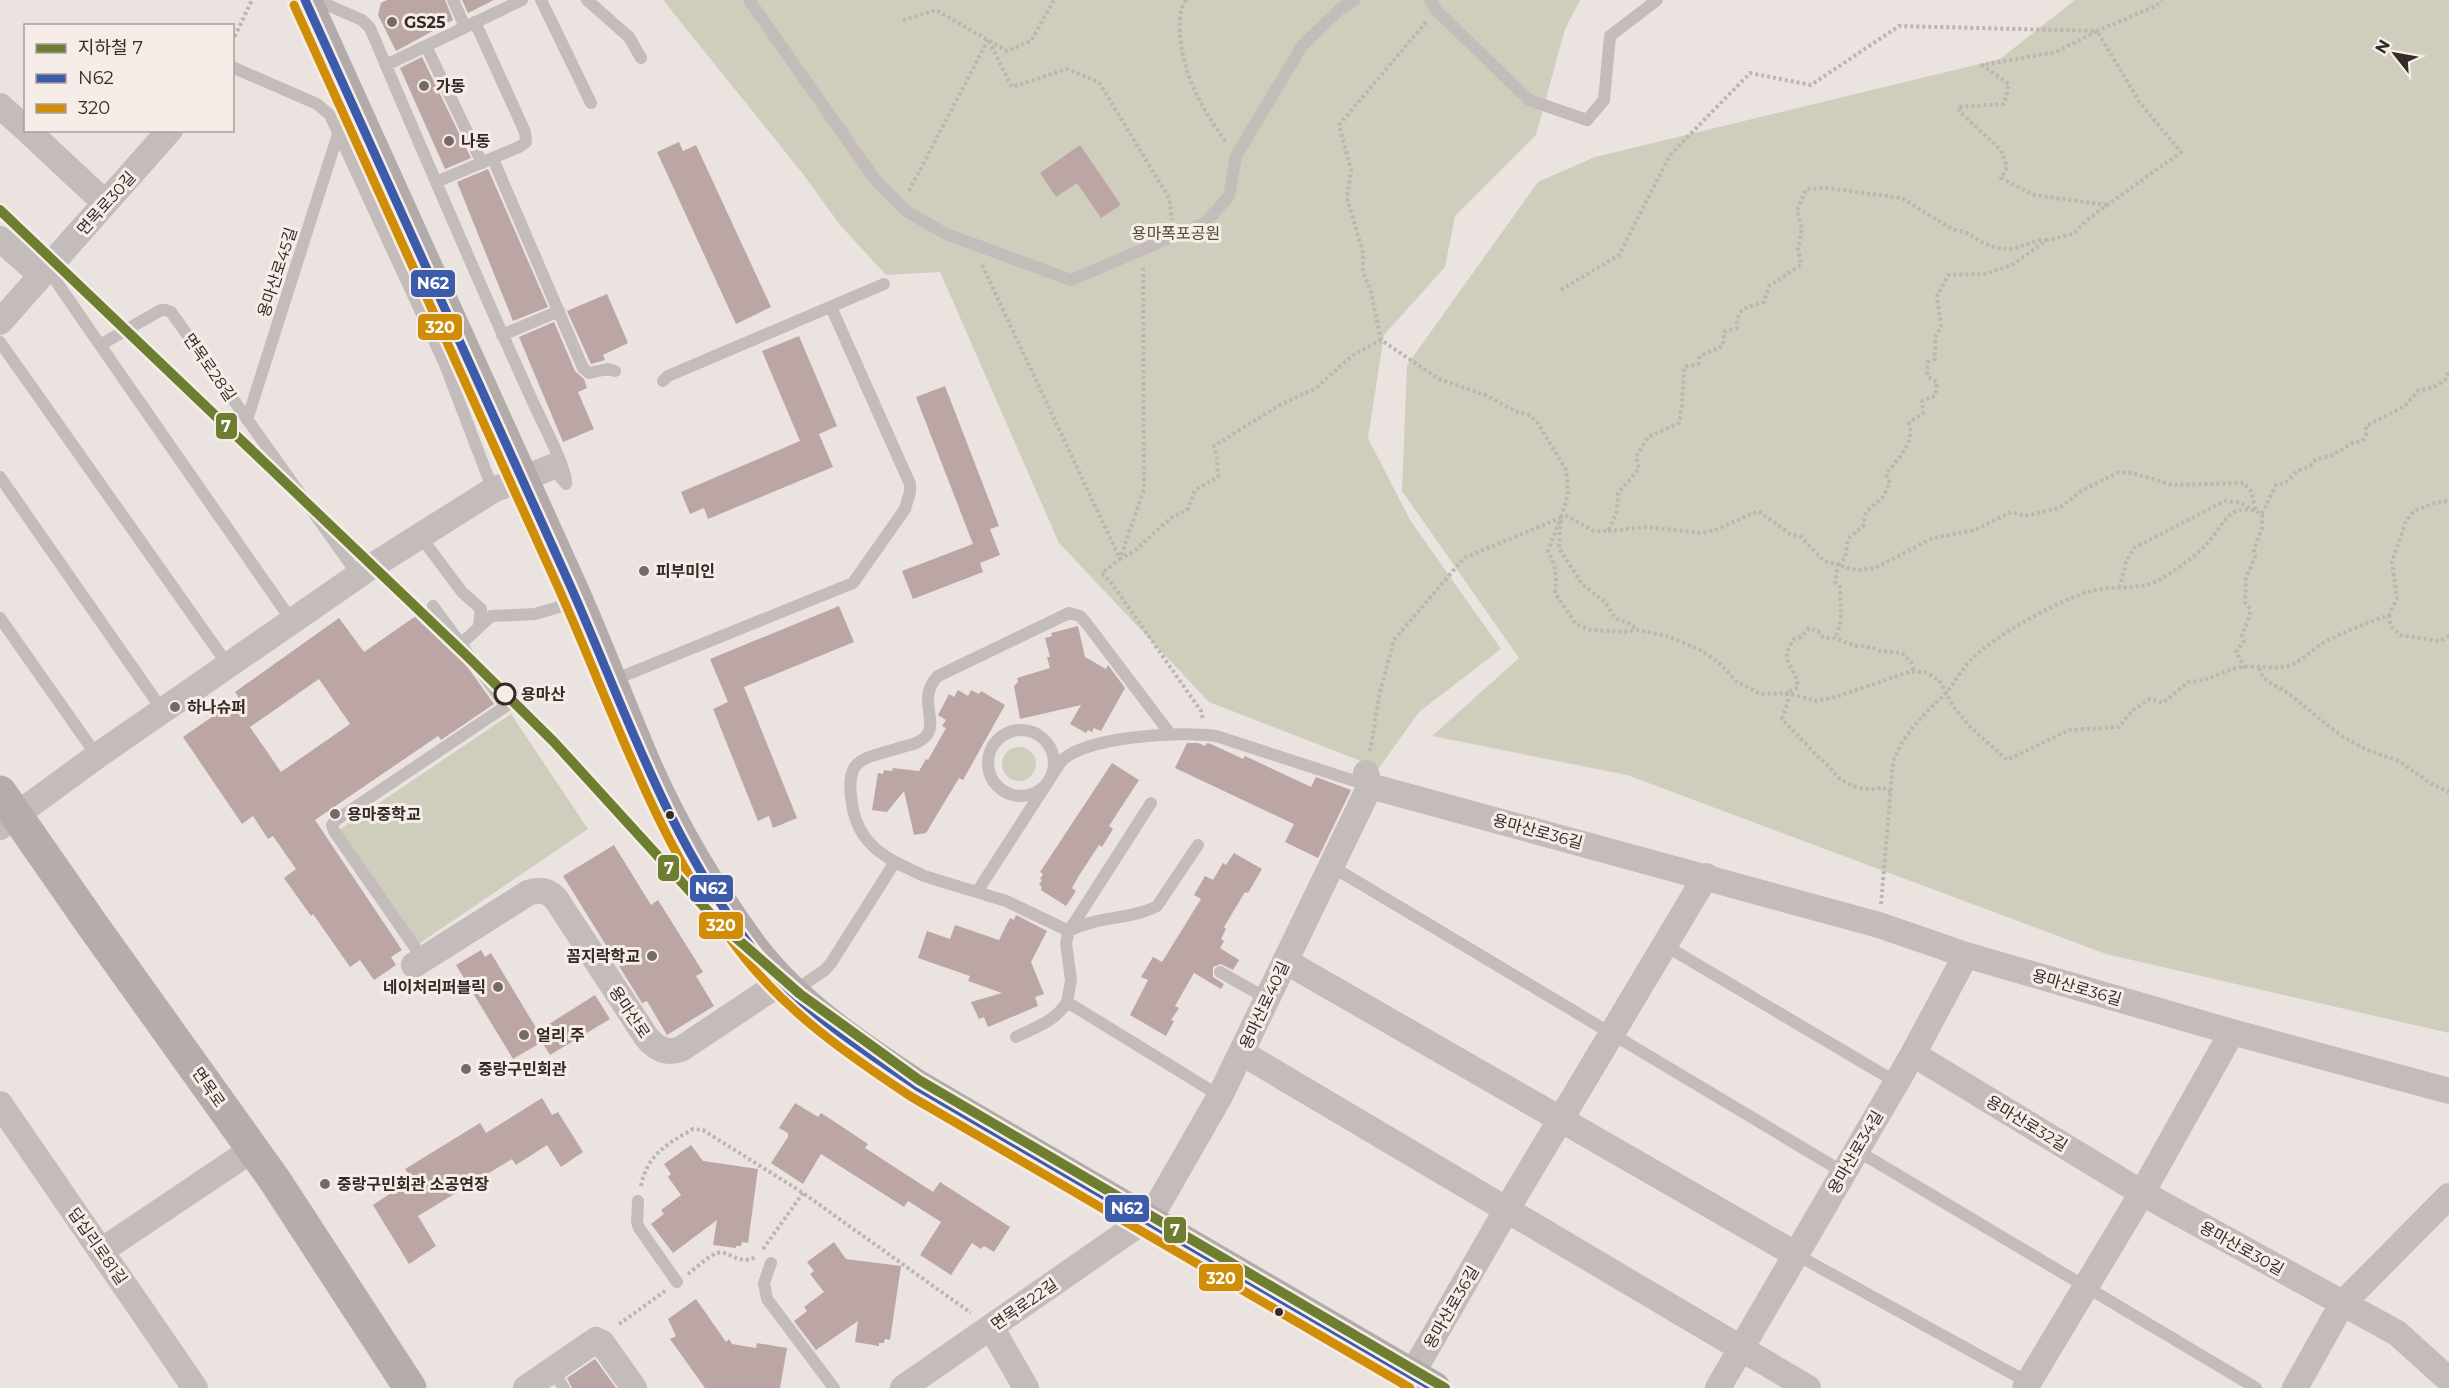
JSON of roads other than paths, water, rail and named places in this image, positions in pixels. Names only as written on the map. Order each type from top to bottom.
[{"type":"main road","points":[[305,0],[411,262],[577,602],[651,778],[695,862],[754,951],[829,1024],[868,1054],[917,1086],[1147,1220],[1415,1383]]},
{"type":"street","points":[[0,106],[24,128]]},
{"type":"street","points":[[28,132],[105,203]]},
{"type":"street","name":"면목로30길","points":[[0,322],[168,132]]},
{"type":"street","points":[[0,239],[44,271]]},
{"type":"street","points":[[5,811],[97,756],[358,575],[552,454]]},
{"type":"street","name":"용마산로40길","points":[[1147,1220],[1242,1053],[1330,866],[1368,779]]},
{"type":"street","name":"용마산로36길","points":[[1368,779],[1879,925],[1966,954],[2232,1032],[2449,1091]]},
{"type":"street","name":"면목로","points":[[5,811],[91,923],[253,1149],[410,1388]]},
{"type":"street","name":"용마산로36길","points":[[1415,1383],[1507,1209],[1706,876]]},
{"type":"street","name":"용마산로","points":[[419,962],[528,893],[540,890],[547,891],[556,899],[646,1038],[660,1050],[681,1049],[788,986]]},
{"type":"street","name":"용마산로34길","points":[[1718,1388],[1913,1054],[1966,954]]},
{"type":"street","points":[[1285,961],[1795,1254]]},
{"type":"street","points":[[2030,1386],[2232,1032]]},
{"type":"street","points":[[1242,1053],[1808,1388]]},
{"type":"street","name":"용마산로32길","points":[[1913,1054],[2142,1193]]},
{"type":"street","name":"답십리로81길","points":[[0,1104],[195,1388]]},
{"type":"street","points":[[101,1251],[253,1149]]},
{"type":"street","name":"용마산로30길","points":[[2142,1193],[2397,1333],[2449,1380]]},
{"type":"street","points":[[2295,1388],[2342,1304],[2449,1196]]},
{"type":"street","name":"면목로22길","points":[[903,1388],[1147,1220]]},
{"type":"street","points":[[991,1327],[1026,1388]]},
{"type":"street","points":[[526,1388],[557,1379],[594,1341],[598,1340],[634,1388]]},
{"type":"lane","points":[[316,0],[362,20],[370,28],[552,454]]},
{"type":"lane","points":[[436,183],[524,144],[526,136],[470,25],[453,0]]},
{"type":"lane","points":[[541,0],[591,103]]},
{"type":"lane","points":[[586,0],[629,37],[641,58]]},
{"type":"lane","points":[[749,0],[876,181],[901,206],[945,234],[1071,280],[1205,223],[1229,196],[1236,156],[1302,46],[1340,9],[1355,0]]},
{"type":"lane","points":[[1433,5],[1529,100],[1587,120],[1604,100],[1610,36],[1657,0]]},
{"type":"lane","points":[[386,65],[514,2]]},
{"type":"lane","points":[[426,46],[488,161],[585,371],[615,370]]},
{"type":"lane","points":[[234,68],[321,106],[330,115],[338,134],[411,262],[444,362],[493,490]]},
{"type":"lane","name":"용마산로45길","points":[[247,420],[338,134]]},
{"type":"lane","points":[[44,271],[100,345],[292,621]]},
{"type":"lane","points":[[663,381],[668,376],[884,284]]},
{"type":"lane","points":[[610,681],[853,583],[905,509],[910,484],[831,307]]},
{"type":"lane","name":"면목로28길","points":[[100,345],[161,310],[169,311],[358,575]]},
{"type":"lane","points":[[502,335],[559,311]]},
{"type":"lane","points":[[0,342],[228,666]]},
{"type":"lane","points":[[0,477],[162,711]]},
{"type":"lane","points":[[420,536],[462,592],[481,609],[479,626]]},
{"type":"lane","points":[[462,643],[491,616],[535,614],[577,602]]},
{"type":"lane","points":[[419,962],[332,825],[336,820],[506,706],[433,606]]},
{"type":"lane","points":[[1069,931],[1006,901],[924,876],[895,862],[872,847],[856,823],[849,787],[850,774],[855,764],[864,759],[915,744],[925,738],[930,729],[928,691],[938,676],[1065,615],[1075,614],[1087,624],[1171,735]]},
{"type":"lane","points":[[0,618],[97,756]]},
{"type":"lane","points":[[1016,731],[1038,734],[1052,750],[1054,761],[1048,782],[1032,795],[1022,796],[1002,790],[994,782],[989,762],[991,751],[997,741],[1016,731]]},
{"type":"lane","points":[[977,892],[1064,757],[1076,750],[1133,737],[1206,734],[1368,779]]},
{"type":"lane","points":[[1016,1037],[1051,1019],[1063,1009],[1067,1002],[1071,980],[1066,943],[1069,931],[1151,803]]},
{"type":"lane","points":[[1069,931],[1087,922],[1157,906],[1198,845]]},
{"type":"lane","points":[[788,986],[825,970],[895,862]]},
{"type":"lane","points":[[1330,866],[1843,1172]]},
{"type":"lane","points":[[1666,946],[1896,1082]]},
{"type":"lane","points":[[1220,972],[1266,998]]},
{"type":"lane","points":[[1067,1002],[1220,1095]]},
{"type":"lane","points":[[1856,1150],[2256,1388]]},
{"type":"lane","points":[[638,1201],[639,1228],[677,1282]]},
{"type":"lane","points":[[1795,1254],[2030,1386]]},
{"type":"lane","points":[[771,1263],[764,1283],[767,1299],[834,1388]]},
{"type":"metro line","name":"7","points":[[0,210],[467,656],[554,742],[718,922],[800,994],[919,1080],[1445,1388]]},
{"type":"place","name":"GS25","points":[[392,22]]},
{"type":"place","name":"가동","points":[[424,86]]},
{"type":"place","name":"나동","points":[[449,141]]},
{"type":"place","name":"피부미인","points":[[644,571]]},
{"type":"place","name":"용마산","points":[[505,694]]},
{"type":"place","name":"하나슈퍼","points":[[175,707]]},
{"type":"place","name":"용마중학교","points":[[335,814]]},
{"type":"place","name":"꼼지락학교","points":[[652,956]]},
{"type":"place","name":"네이처리퍼블릭","points":[[498,987]]},
{"type":"place","name":"얼리 주","points":[[524,1035]]},
{"type":"place","name":"중랑구민회관","points":[[466,1069]]},
{"type":"place","name":"중랑구민회관 소공연장","points":[[325,1184]]},
{"type":"park label","name":"용마폭포공원","points":[[1176,233]]}]
